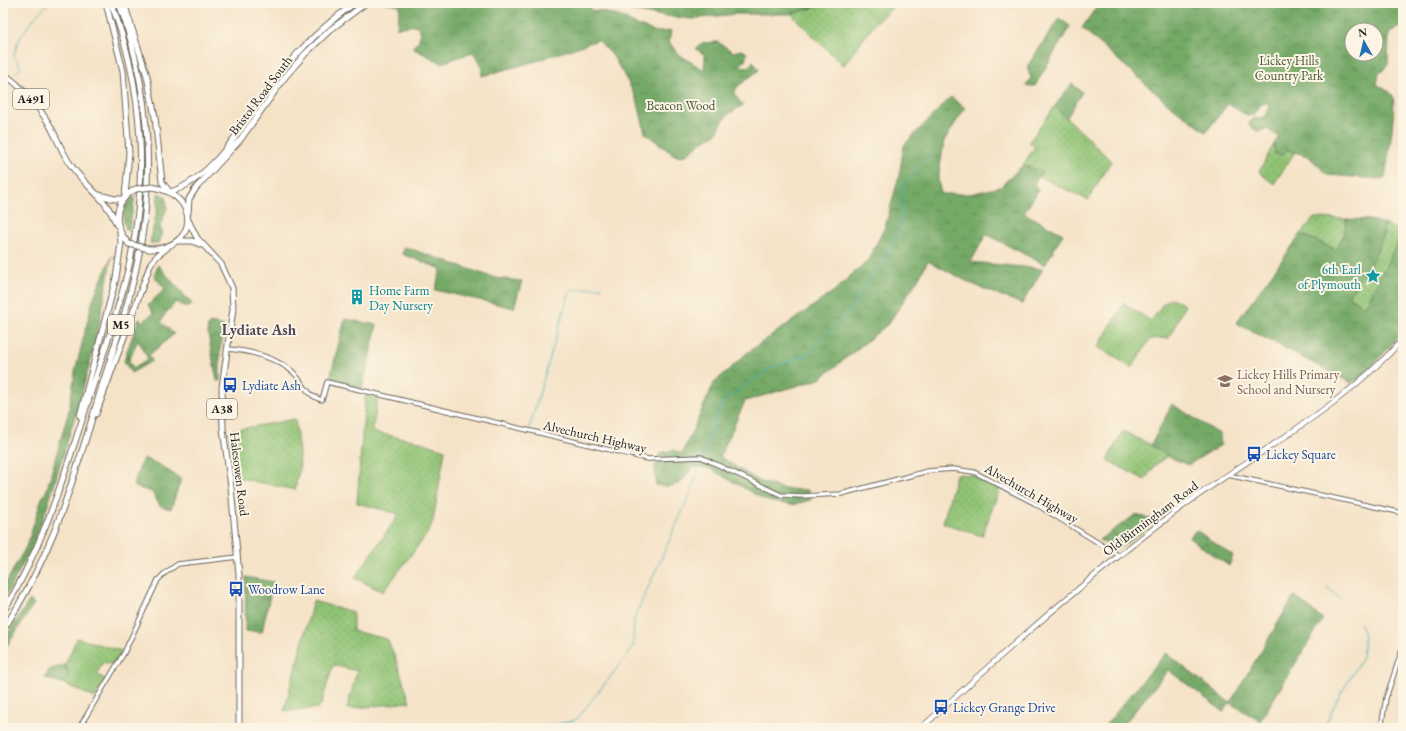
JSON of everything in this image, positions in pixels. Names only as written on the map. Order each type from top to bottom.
[{"type":"highway","points":[[62,482],[116,278],[121,243],[117,225],[118,206],[124,197],[129,153],[123,71],[106,3]]},
{"type":"highway","name":"M5","points":[[3,612],[38,548],[62,482],[122,292],[132,255],[141,182],[137,105],[125,44],[111,3]]},
{"type":"highway","name":"M5","points":[[3,630],[18,608],[47,552],[68,500],[135,274],[146,201],[148,144],[142,87],[133,46],[119,3]]},
{"type":"highway","points":[[80,459],[151,263],[158,254],[178,241],[183,234],[188,220],[188,213],[178,197],[169,191],[162,182],[155,117],[147,76],[124,3]]},
{"type":"highway","name":"Bristol Road South","points":[[169,191],[188,185],[226,148],[281,73],[316,34],[356,3]]},
{"type":"highway","name":"Bristol Road South","points":[[188,213],[190,199],[196,188],[240,140],[285,77],[319,39],[366,3]]},
{"type":"highway","name":"A491","points":[[3,72],[26,93],[39,109],[71,166],[86,184],[99,195],[113,214],[117,225]]},
{"type":"highway","points":[[99,195],[115,199],[124,197],[136,189],[152,187],[169,191]]},
{"type":"highway","name":"Halesowen Road","points":[[188,220],[197,238],[221,264],[232,288],[233,309],[222,387],[223,429],[231,486],[238,557],[240,630],[239,728]]},
{"type":"highway","points":[[120,233],[129,244],[149,249],[167,248]]},
{"type":"highway","points":[[178,241],[192,241],[203,246]]},
{"type":"main road","name":"Old Birmingham Road","points":[[921,728],[996,660],[1118,555],[1228,475],[1274,445],[1355,386],[1403,339]]},
{"type":"street","name":"Alvechurch Highway","points":[[228,349],[248,352],[273,360],[292,371],[313,397],[322,400],[327,382],[648,459],[701,457],[781,495],[841,494],[928,471],[953,469],[974,472],[1034,503],[1118,555]]},
{"type":"street","points":[[1228,475],[1403,513]]},
{"type":"street","points":[[79,728],[124,653],[158,580],[178,564],[238,557]]},
{"type":"street","points":[[1381,728],[1386,698],[1403,647]]},
{"type":"green space","name":"Beacon Wood","points":[[386,3],[828,3],[791,14],[736,14],[692,19],[648,14],[612,6],[590,4],[590,10],[601,11],[622,17],[636,25],[657,32],[671,31],[669,42],[678,54],[704,70],[705,55],[696,49],[702,43],[718,42],[733,52],[741,50],[747,53],[745,61],[740,65],[744,68],[751,65],[753,61],[759,70],[737,87],[734,94],[743,105],[726,116],[716,134],[701,142],[686,155],[677,156],[645,133],[638,103],[629,84],[613,56],[598,40],[536,61],[482,76],[481,64],[473,52],[442,63],[412,48],[419,40],[420,29],[415,25],[397,28],[400,6]]},
{"type":"green space","points":[[828,3],[897,3],[876,22],[843,66],[791,14]]},
{"type":"green space","name":"Lickey Hills Country Park","points":[[1099,3],[1403,3],[1403,26],[1389,32],[1388,65],[1379,74],[1377,84],[1390,92],[1394,99],[1392,134],[1385,178],[1377,179],[1328,175],[1308,156],[1288,150],[1283,155],[1275,154],[1274,144],[1279,137],[1267,129],[1258,132],[1248,124],[1253,119],[1264,117],[1269,108],[1268,102],[1260,105],[1254,115],[1248,116],[1228,104],[1206,132],[1166,102],[1082,28]]},
{"type":"green space","points":[[1059,18],[1070,26],[1035,86],[1026,86],[1031,78],[1027,67]]},
{"type":"green space","points":[[1072,84],[1082,92],[1066,119],[1055,106]]},
{"type":"green space","points":[[951,97],[965,108],[944,141],[938,180],[941,194],[970,194],[1000,187],[1023,165],[1042,172],[1034,184],[1038,191],[1024,213],[1063,234],[1045,265],[986,234],[971,262],[1043,269],[1022,304],[972,284],[928,261],[917,281],[888,324],[820,379],[745,401],[720,457],[759,481],[784,489],[808,490],[811,500],[792,505],[767,501],[709,468],[693,467],[682,481],[674,486],[656,485],[655,467],[660,453],[674,450],[682,454],[714,383],[747,353],[833,292],[868,260],[885,227],[899,176],[904,145]]},
{"type":"green space","points":[[1055,106],[1111,161],[1088,200],[1040,177],[1042,172],[1023,165],[1035,146],[1029,142]]},
{"type":"green space","points":[[1274,144],[1275,154],[1288,150],[1295,152],[1274,184],[1259,172]]},
{"type":"green space","points":[[158,193],[166,196],[167,208],[160,226],[162,232],[159,243],[150,243],[157,210]]},
{"type":"green space","points":[[135,197],[129,230],[126,229],[124,225],[124,213],[131,198]]},
{"type":"green space","points":[[1314,218],[1346,219],[1345,232],[1337,250],[1301,234]]},
{"type":"green space","points":[[1346,219],[1370,220],[1384,224],[1381,242],[1371,262],[1348,296],[1365,307],[1403,232],[1403,331],[1365,375],[1351,383],[1236,323],[1301,234],[1336,250],[1345,232]]},
{"type":"green space","points":[[1384,224],[1403,232],[1365,307],[1348,296],[1371,262],[1381,242]]},
{"type":"green space","points":[[405,247],[495,278],[522,281],[514,308],[435,290],[441,269],[402,254]]},
{"type":"green space","points":[[112,256],[97,336],[81,396],[49,502],[31,549],[3,601],[3,588],[27,545],[42,498],[46,492],[69,410],[75,372],[93,299]]},
{"type":"green space","points":[[158,265],[192,304],[186,307],[176,302],[165,314],[161,322],[174,334],[149,355],[152,361],[131,373],[124,361],[126,355],[133,368],[148,359],[138,340],[129,360],[126,354],[139,319],[143,322],[153,313],[148,305],[165,289],[154,276]]},
{"type":"green space","points":[[1171,298],[1185,305],[1169,338],[1150,339],[1132,368],[1098,347],[1124,303],[1151,321],[1163,304]]},
{"type":"green space","points":[[345,319],[377,325],[362,389],[329,382]]},
{"type":"green space","points":[[210,323],[224,326],[220,349],[220,381],[217,381],[207,328]]},
{"type":"green space","points":[[365,396],[378,397],[372,432],[418,441],[445,450],[433,521],[427,534],[383,592],[355,578],[399,514],[357,503]]},
{"type":"green space","points":[[1172,404],[1221,435],[1219,440],[1221,445],[1188,465],[1167,456],[1151,445]]},
{"type":"green space","points":[[295,419],[300,464],[295,490],[235,477],[229,431]]},
{"type":"green space","points":[[1123,431],[1151,445],[1167,456],[1154,466],[1145,480],[1107,460]]},
{"type":"green space","points":[[143,458],[158,464],[181,479],[171,509],[160,506],[152,492],[133,486]]},
{"type":"green space","points":[[956,474],[973,475],[1000,488],[982,536],[943,523]]},
{"type":"green space","points":[[1135,515],[1160,520],[1118,549],[1099,540]]},
{"type":"green space","points":[[1196,530],[1233,556],[1229,566],[1189,538]]},
{"type":"green space","points":[[246,577],[273,582],[262,632],[245,631]]},
{"type":"green space","points":[[1294,596],[1323,619],[1260,721],[1230,703]]},
{"type":"green space","points":[[30,600],[34,604],[3,652],[3,641]]},
{"type":"green space","points":[[313,601],[353,612],[353,631],[387,639],[394,654],[410,702],[347,709],[357,671],[333,665],[321,705],[318,708],[284,711]]},
{"type":"green space","points":[[77,638],[122,651],[114,665],[103,662],[97,674],[106,680],[95,698],[65,684],[69,675],[65,665]]},
{"type":"green space","points":[[1166,653],[1230,703],[1224,712],[1168,670],[1121,728],[1103,728]]},
{"type":"green space","points":[[65,665],[69,675],[65,684],[45,678],[49,670]]},
{"type":"waterway","points":[[15,73],[21,68],[14,56],[22,34],[49,3]]},
{"type":"waterway","points":[[537,728],[577,719],[633,648],[634,619],[691,492],[722,402],[769,369],[809,354],[845,316],[886,259],[901,223],[903,184],[930,154]]},
{"type":"waterway","points":[[529,429],[570,290],[602,287]]},
{"type":"waterway","points":[[1327,587],[1342,600]]},
{"type":"waterway","points":[[1324,728],[1337,700],[1362,658],[1364,635],[1360,624]]},
{"type":"place","name":"6th Earl of Plymouth","points":[[1373,276]]},
{"type":"place","name":"Home Farm Day Nursery","points":[[357,297]]},
{"type":"place","name":"Lickey Hills Primary School and Nursery","points":[[1225,381]]},
{"type":"place","name":"Lydiate Ash","points":[[230,385]]},
{"type":"place","name":"Lickey Square","points":[[1254,454]]},
{"type":"place","name":"Woodrow Lane","points":[[236,589]]},
{"type":"place","name":"Lickey Grange Drive","points":[[941,707]]},
{"type":"district","name":"Lydiate Ash","points":[[259,330]]}]
